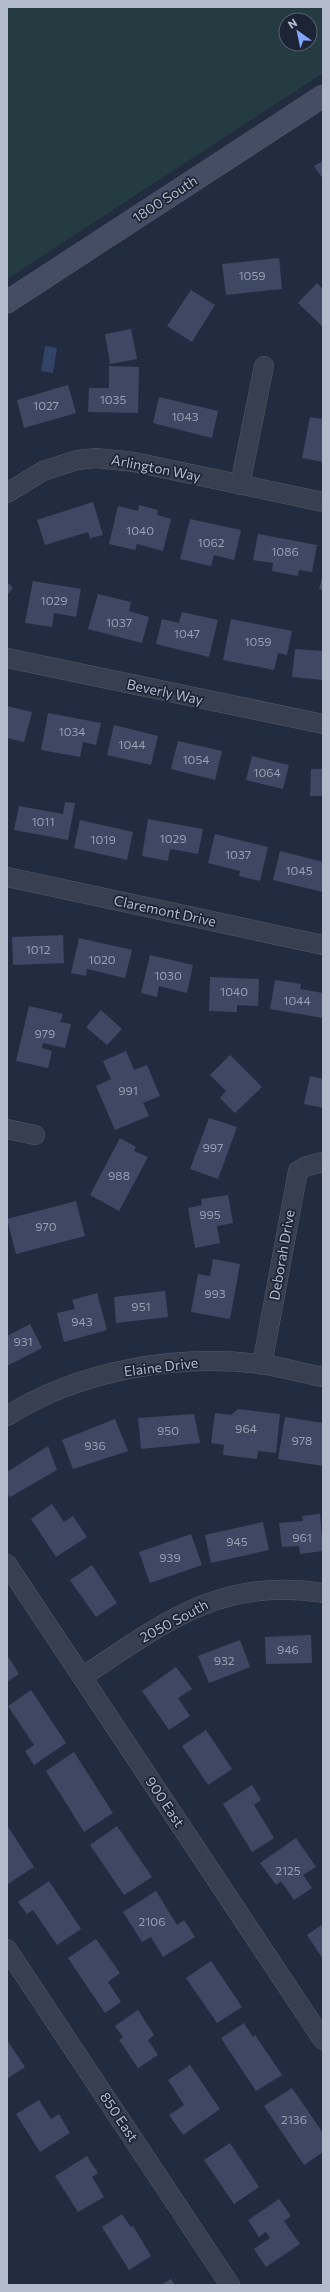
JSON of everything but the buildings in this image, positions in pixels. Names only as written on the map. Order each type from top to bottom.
[{"type":"main road","name":"1800 South","points":[[7,302],[323,96]]},
{"type":"street","points":[[240,485],[264,366]]},
{"type":"street","name":"Arlington Way","points":[[7,493],[43,471],[77,460],[96,458],[134,462],[323,502]]},
{"type":"street","name":"Beverly Way","points":[[7,658],[323,724]]},
{"type":"street","name":"Claremont Drive","points":[[7,877],[323,945]]},
{"type":"street","points":[[7,1129],[35,1135]]},
{"type":"street","name":"Deborah Drive","points":[[262,1365],[298,1171],[307,1166],[323,1162]]},
{"type":"street","name":"Elaine Drive","points":[[7,1416],[66,1388],[128,1370],[195,1362],[229,1361],[262,1365],[323,1377]]},
{"type":"street","name":"900 East","points":[[7,1564],[323,2040]]},
{"type":"street","name":"2050 South","points":[[82,1677],[165,1623],[190,1609],[218,1599],[247,1592],[278,1589],[323,1593]]},
{"type":"street","name":"850 East","points":[[7,1949],[230,2285]]},
{"type":"shaded area","points":[[7,7],[323,7],[323,73],[7,279]]},
{"type":"water","points":[[45,346],[57,348],[53,373],[41,371]]}]
